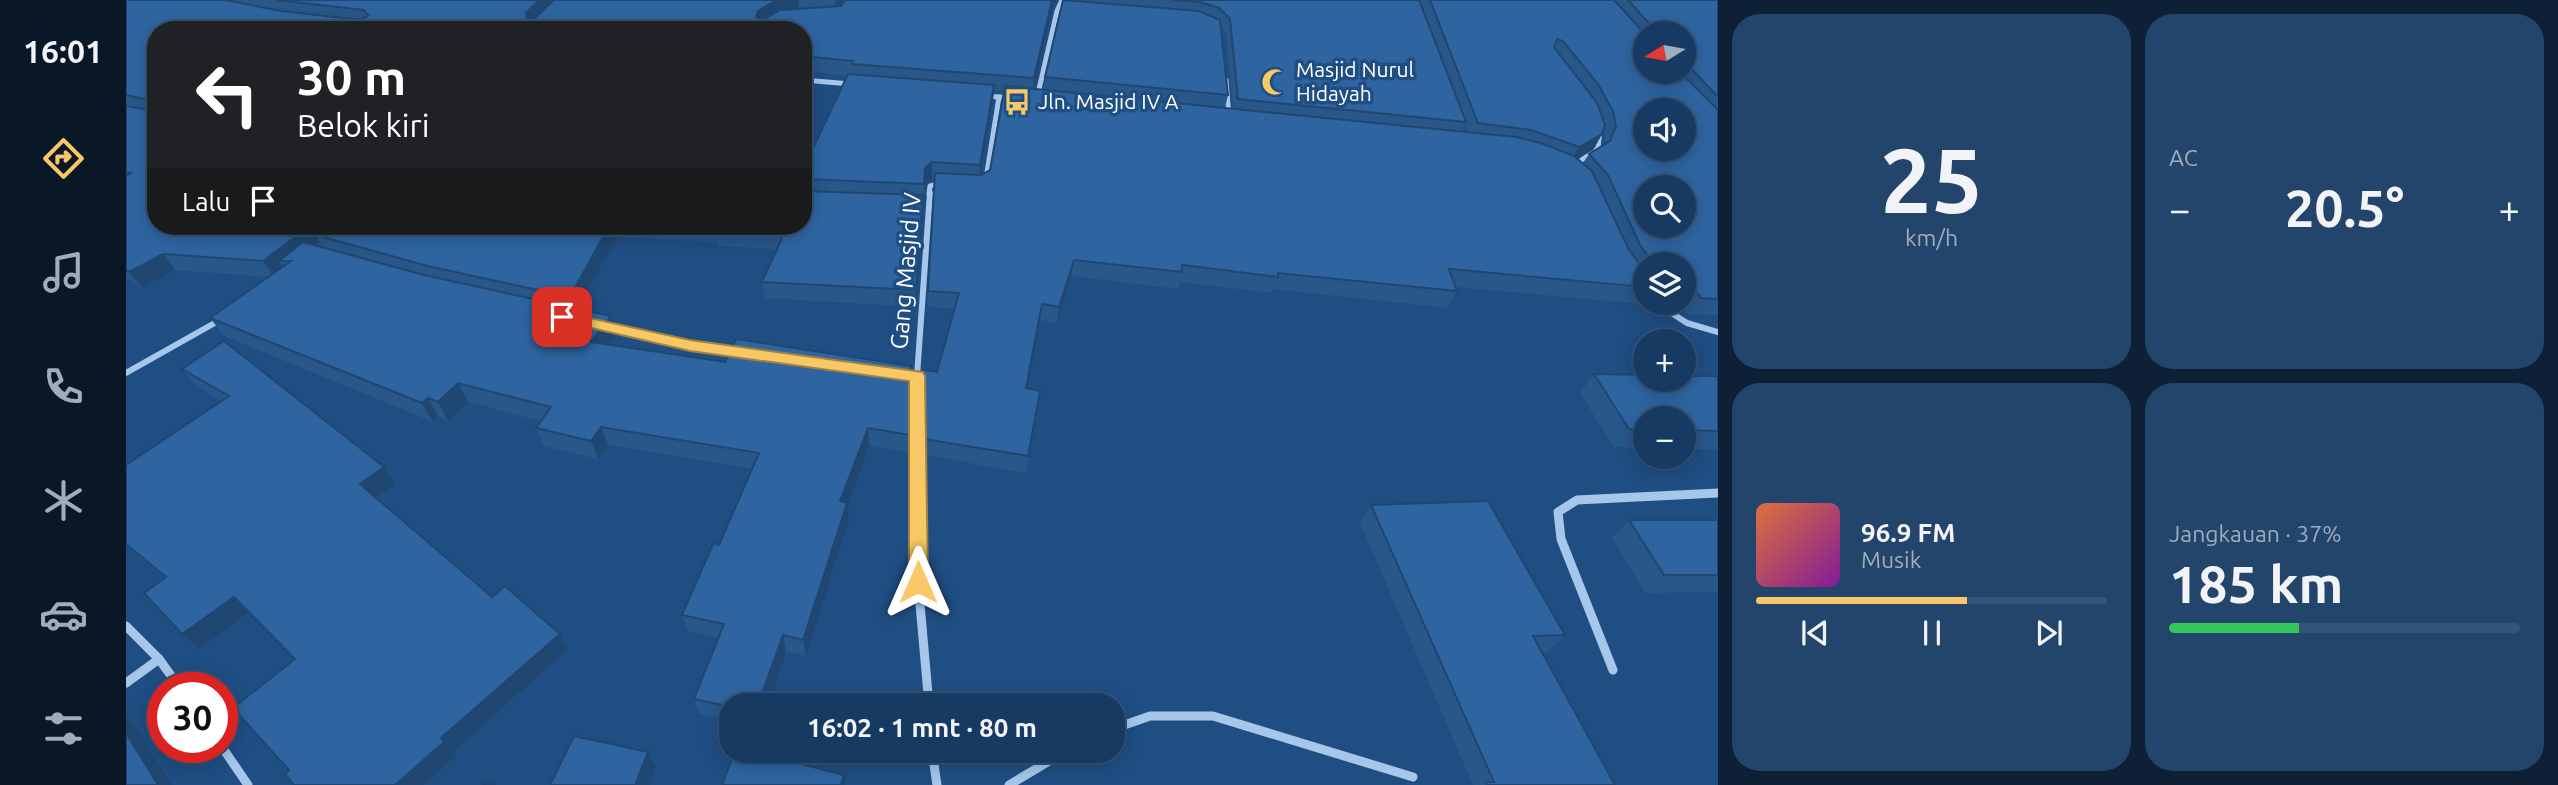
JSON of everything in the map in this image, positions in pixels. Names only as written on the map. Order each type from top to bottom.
[{"type":"street","points":[[1037,99],[1057,11],[1062,0]]},
{"type":"street","points":[[1057,11],[1071,12]]},
{"type":"street","points":[[1225,71],[1229,118]]},
{"type":"street","points":[[812,81],[863,85]]},
{"type":"street","points":[[972,95],[1050,100]]},
{"type":"street","points":[[980,186],[985,183],[999,97]]},
{"type":"street","points":[[1217,116],[1242,119]]},
{"type":"street","points":[[1577,174],[1571,167],[1599,151],[1602,143],[1600,127]]},
{"type":"street","name":"Gang Masjid IV","points":[[928,693],[918,582],[917,376],[931,184],[957,184]]},
{"type":"street","points":[[917,205],[929,206]]},
{"type":"street","points":[[1675,315],[1687,323],[1718,332]]},
{"type":"street","points":[[126,373],[223,318]]},
{"type":"street","points":[[596,324],[690,345],[743,353]]},
{"type":"street","points":[[904,374],[917,376]]},
{"type":"street","points":[[1613,670],[1561,539],[1558,512],[1577,500],[1718,493]]},
{"type":"street","points":[[126,626],[168,672]]},
{"type":"street","points":[[126,684],[159,659]]},
{"type":"street","points":[[1125,725],[1150,716],[1213,716],[1413,777]]},
{"type":"street","points":[[233,763],[248,785]]},
{"type":"street","points":[[934,763],[937,785]]},
{"type":"street","points":[[1009,785],[1046,763]]},
{"type":"building","points":[[126,0],[225,0],[281,11],[362,20],[368,15],[364,10],[277,0],[539,0],[526,13],[527,19],[534,19],[554,0],[777,0],[758,11],[756,17],[762,20],[780,10],[841,6],[845,0],[1052,0],[1034,78],[852,64],[853,61],[812,57],[812,21],[147,21],[147,104],[145,99],[126,95]]},
{"type":"building","points":[[1063,0],[1199,11],[1220,20],[1228,95],[1045,77]]},
{"type":"building","points":[[1172,0],[1419,0],[1466,122],[1238,99],[1230,19],[1219,8],[1200,2]]},
{"type":"building","points":[[1430,0],[1614,0],[1633,21],[1633,84],[1692,84],[1718,110],[1718,299],[1701,298],[1696,292],[1696,252],[1645,252],[1637,238],[1696,238],[1696,175],[1633,175],[1633,230],[1608,175],[1589,154],[1610,141],[1616,126],[1613,111],[1598,84],[1563,41],[1557,39],[1554,47],[1597,103],[1605,125],[1602,134],[1579,147],[1531,130],[1478,123]]},
{"type":"building","points":[[1628,0],[1718,0],[1718,95],[1696,74],[1696,21],[1647,21]]},
{"type":"building","points":[[848,74],[994,85],[980,165],[932,162],[925,168],[924,184],[812,179],[812,151]]},
{"type":"building","points":[[1005,86],[1516,137],[1574,156],[1592,171],[1633,255],[1633,286],[1449,269],[1457,291],[1278,273],[1278,277],[1182,265],[1182,272],[1074,260],[1059,307],[1042,304],[1026,388],[1040,391],[1028,456],[924,439],[923,370],[937,372],[959,293],[928,291],[935,173],[981,175],[990,170]]},
{"type":"building","points":[[126,106],[143,109],[147,107],[147,235],[298,235],[263,261],[163,254],[129,272],[126,270],[126,176],[131,173],[126,172]]},
{"type":"building","points":[[812,191],[923,195],[916,290],[762,282],[783,236],[772,235],[812,235]]},
{"type":"building","points":[[316,235],[604,235],[570,297],[428,266]]},
{"type":"building","points":[[303,242],[424,275],[611,316],[591,342],[725,362],[736,339],[911,366],[910,435],[868,428],[840,501],[847,503],[803,640],[783,635],[762,693],[719,693],[719,704],[694,699],[724,624],[682,615],[713,544],[719,545],[759,453],[601,427],[591,441],[536,428],[551,407],[458,383],[438,402],[428,398],[422,403],[210,318],[291,261],[279,261]]},
{"type":"building","points":[[224,341],[384,467],[360,484],[492,597],[505,586],[560,634],[441,738],[444,742],[395,785],[294,785],[285,774],[289,770],[238,714],[238,704],[295,659],[234,597],[182,634],[144,593],[166,577],[126,544],[126,465],[229,396],[182,369]]},
{"type":"building","points":[[1594,374],[1633,375],[1633,392],[1696,392],[1696,376],[1716,376],[1718,379],[1718,431],[1696,430],[1696,406],[1633,406],[1633,429],[1629,429]]},
{"type":"building","points":[[1488,501],[1565,635],[1533,636],[1615,785],[1487,785],[1486,782],[1494,782],[1371,505]]},
{"type":"building","points":[[1629,520],[1718,520],[1718,575],[1664,575]]},
{"type":"building","points":[[126,733],[158,785],[126,785]]},
{"type":"building","points":[[574,736],[648,752],[635,785],[550,785]]},
{"type":"building","points":[[730,763],[798,763],[844,775],[841,785],[722,785]]},
{"type":"place","name":"Masjid Nurul Hidayah","points":[[1275,82]]},
{"type":"place","name":"Jln. Masjid IV A","points":[[1017,102]]},
{"type":"route","points":[[562,317],[690,345],[917,376],[918,582]]}]
